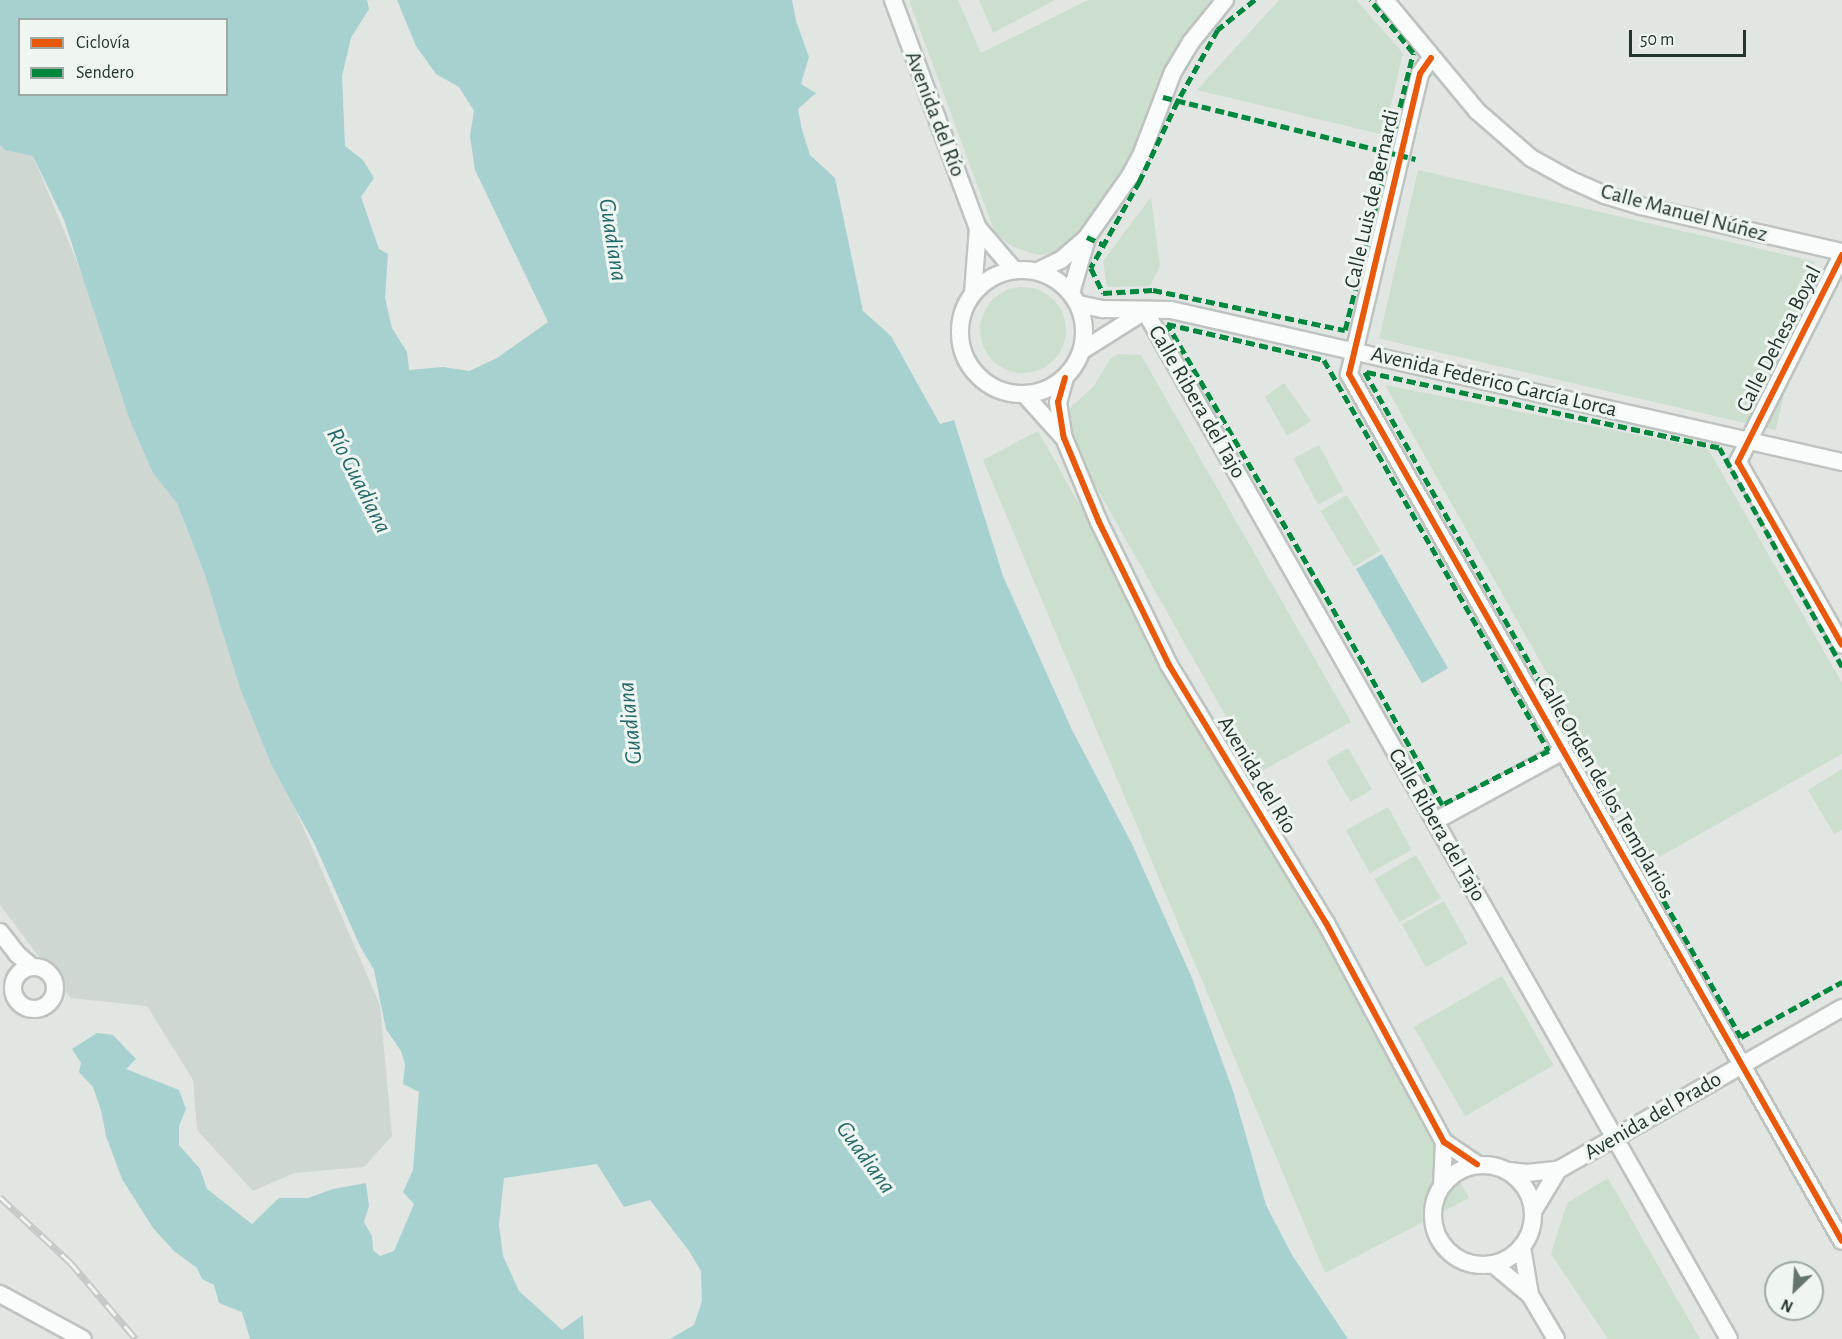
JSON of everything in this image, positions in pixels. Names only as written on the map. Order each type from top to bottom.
[{"type":"street","name":"Avenida del Río","points":[[892,0],[978,228],[1014,270]]},
{"type":"street","points":[[1038,272],[1061,260],[1087,237],[1130,176],[1173,72],[1191,42],[1225,0]]},
{"type":"street","name":"Calle Manuel Núñez","points":[[1385,0],[1477,111],[1531,158],[1605,195],[1641,206],[1842,254]]},
{"type":"street","name":"Calle Luis de Bernardi","points":[[1356,351],[1417,83],[1431,58]]},
{"type":"street","name":"Avenida del Río","points":[[973,293],[978,228]]},
{"type":"street","points":[[1075,298],[1056,280],[1038,272],[1014,270],[991,278],[973,293],[963,311],[959,331],[962,351],[971,369],[986,384],[1005,392],[1025,395],[1053,387],[1065,378],[1076,365],[1083,350],[1085,334],[1075,298],[1087,237]]},
{"type":"street","name":"Calle Dehesa Boyal","points":[[1842,254],[1738,462],[1842,645]]},
{"type":"street","name":"Avenida Federico García Lorca","points":[[1075,298],[1102,309],[1171,310],[1842,462]]},
{"type":"street","points":[[1083,350],[1145,311]]},
{"type":"street","name":"Calle Ribera del Tajo","points":[[1145,311],[1730,1339]]},
{"type":"street","name":"Calle Orden de los Templarios","points":[[1356,351],[1349,374],[1842,1241]]},
{"type":"street","name":"Avenida del Río","points":[[1065,378],[1058,402],[1064,438],[1099,522],[1169,665],[1326,923],[1444,1142],[1477,1164]]},
{"type":"street","name":"Avenida del Río","points":[[1025,395],[1064,438]]},
{"type":"street","points":[[1435,820],[1563,751]]},
{"type":"street","points":[[0,932],[17,954],[32,967]]},
{"type":"street","name":"Avenida del Prado","points":[[1509,1171],[1527,1173],[1558,1170],[1842,1008]]},
{"type":"street","points":[[1442,1186],[1462,1168],[1477,1164],[1493,1165],[1509,1171],[1521,1181],[1530,1194],[1534,1210],[1533,1226],[1522,1247],[1509,1258],[1493,1264],[1467,1263],[1452,1254],[1440,1241],[1434,1225],[1433,1207],[1442,1186],[1444,1142]]},
{"type":"street","name":"Avenida del Prado","points":[[1534,1210],[1558,1170]]},
{"type":"street","points":[[1522,1247],[1530,1295]]},
{"type":"street","points":[[1493,1264],[1530,1295],[1557,1339]]},
{"type":"street","points":[[0,1294],[83,1339]]},
{"type":"shaded area","points":[[0,132],[33,156],[177,503],[297,813],[380,1005],[392,1136],[364,1167],[294,1173],[253,1191],[197,1130],[193,1080],[147,1006],[70,998],[0,905]]},
{"type":"green space","points":[[909,0],[958,0],[981,53],[1088,0],[1215,0],[1190,29],[1157,83],[1132,160],[1077,241],[1058,253],[1038,255],[1013,247],[995,233]]},
{"type":"green space","points":[[979,0],[1055,0],[993,33]]},
{"type":"green space","points":[[1279,0],[1356,0],[1403,53],[1384,135],[1197,90]]},
{"type":"green space","points":[[1418,170],[1815,262],[1776,430],[1379,339]]},
{"type":"green space","points":[[1151,197],[1160,266],[1150,286],[1107,287],[1103,261]]},
{"type":"green space","points":[[1023,287],[1040,290],[1054,299],[1063,313],[1066,330],[1063,347],[1054,361],[1040,370],[1023,373],[1006,370],[992,361],[983,347],[980,330],[983,313],[992,299],[1006,290]]},
{"type":"green space","points":[[1118,354],[1141,355],[1351,722],[1258,773],[1073,446],[1077,444],[1068,425],[1067,415],[1072,406],[1094,386],[1110,359]]},
{"type":"green space","points":[[1284,383],[1311,421],[1287,436],[1265,397]]},
{"type":"green space","points":[[1385,385],[1708,449],[1842,683],[1842,754],[1652,861]]},
{"type":"green space","points":[[1038,431],[1469,1198],[1325,1273],[983,460]]},
{"type":"green space","points":[[1319,445],[1343,491],[1318,505],[1293,459]]},
{"type":"green space","points":[[1347,495],[1380,551],[1354,567],[1320,511]]},
{"type":"green space","points":[[1348,748],[1372,790],[1350,802],[1326,760]]},
{"type":"green space","points":[[1842,769],[1842,830],[1834,834],[1808,790]]},
{"type":"green space","points":[[1388,807],[1412,850],[1370,873],[1346,830]]},
{"type":"green space","points":[[1416,855],[1441,898],[1399,922],[1374,879]]},
{"type":"green space","points":[[1444,901],[1468,944],[1426,967],[1402,924]]},
{"type":"green space","points":[[1502,976],[1554,1065],[1465,1116],[1414,1027]]},
{"type":"green space","points":[[1608,1178],[1700,1339],[1608,1339],[1551,1254],[1567,1203]]},
{"type":"water","points":[[0,0],[367,0],[369,9],[351,38],[342,76],[345,146],[363,160],[374,178],[361,197],[379,249],[388,254],[385,298],[392,328],[407,352],[409,370],[443,367],[469,371],[497,358],[548,322],[475,170],[470,136],[474,111],[459,87],[436,74],[416,46],[397,0],[792,0],[796,21],[809,57],[801,84],[816,93],[798,109],[802,130],[810,155],[835,178],[863,311],[891,336],[940,424],[954,420],[1003,576],[1072,730],[1132,844],[1192,978],[1233,1091],[1266,1205],[1292,1255],[1348,1339],[670,1339],[694,1325],[702,1301],[701,1271],[689,1251],[650,1200],[624,1207],[597,1164],[504,1178],[499,1225],[503,1256],[519,1291],[562,1330],[583,1315],[584,1339],[250,1339],[242,1312],[219,1303],[214,1285],[202,1279],[197,1268],[174,1251],[153,1228],[122,1179],[106,1136],[101,1110],[93,1087],[79,1072],[81,1063],[72,1049],[97,1033],[113,1035],[136,1059],[126,1069],[179,1090],[186,1109],[179,1126],[179,1145],[200,1169],[207,1189],[252,1224],[279,1198],[308,1198],[333,1189],[366,1183],[369,1206],[364,1222],[372,1236],[373,1250],[380,1256],[394,1251],[414,1204],[403,1192],[413,1170],[419,1092],[403,1084],[405,1064],[401,1051],[386,1029],[374,970],[360,946],[315,845],[272,766],[240,688],[205,575],[177,503],[153,473],[129,418],[64,220],[33,156],[5,150],[0,145]]},
{"type":"water","points":[[1382,554],[1448,668],[1422,683],[1356,569]]},
{"type":"railway","points":[[0,1197],[70,1262],[136,1339]]},
{"type":"marked path","points":[[1255,0],[1218,30],[1178,101],[1140,181],[1091,268],[1103,293],[1153,290],[1345,330],[1413,53],[1370,0]]},
{"type":"marked path","points":[[1163,97],[1416,159]]},
{"type":"marked path","points":[[1087,237],[1104,245]]},
{"type":"marked path","points":[[1167,324],[1324,360],[1549,751],[1442,805],[1320,587],[1167,324]]},
{"type":"marked path","points":[[1842,667],[1719,448],[1365,372],[1741,1037],[1842,982]]},
{"type":"cycle path","points":[[1431,58],[1420,74],[1349,374],[1842,1241]]},
{"type":"cycle path","points":[[1842,255],[1738,462],[1842,645]]},
{"type":"cycle path","points":[[1065,378],[1058,402],[1064,438],[1099,522],[1169,665],[1326,923],[1444,1142],[1477,1164]]},
{"type":"water label","name":"Guadiana","points":[[612,240]]},
{"type":"water label","name":"Río Guadiana","points":[[358,481]]},
{"type":"water label","name":"Guadiana","points":[[631,723]]},
{"type":"water label","name":"Guadiana","points":[[865,1158]]}]
